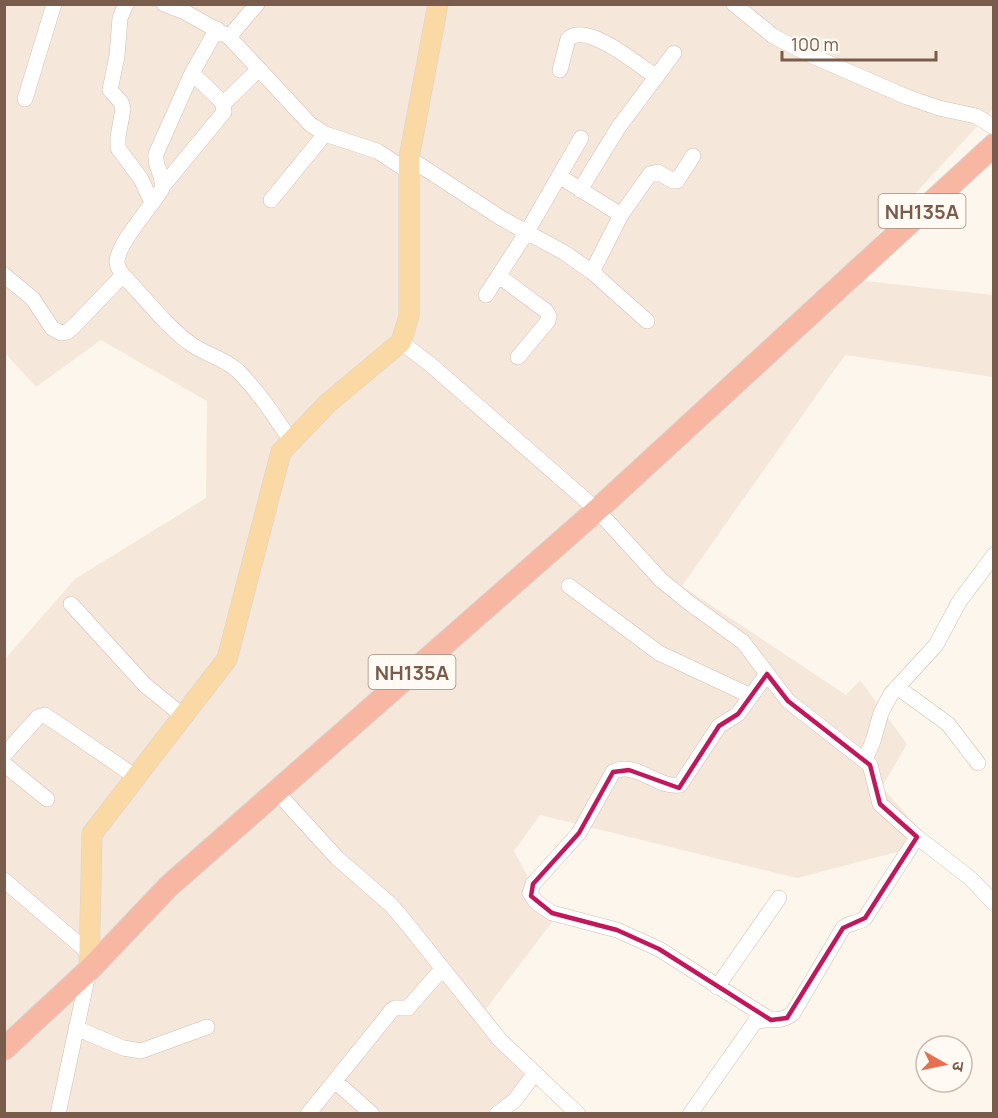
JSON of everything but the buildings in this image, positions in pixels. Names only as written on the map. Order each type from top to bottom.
[{"type":"highway","name":"NH135A","points":[[4,1049],[89,961],[169,886],[597,510],[993,145]]},
{"type":"main road","points":[[89,961],[92,834],[227,659],[281,452],[328,403],[401,342],[409,316],[409,165],[438,4]]},
{"type":"street","points":[[26,99],[54,4]]},
{"type":"street","points":[[126,4],[120,18],[117,56],[110,86],[111,93],[121,102],[123,109],[118,148],[141,179],[153,203]]},
{"type":"street","points":[[164,4],[185,12],[223,33],[301,116],[325,134],[368,147],[409,165],[565,253],[592,272],[647,321]]},
{"type":"street","points":[[163,186],[155,162],[156,154],[192,73],[223,33],[257,4]]},
{"type":"street","points":[[734,4],[773,36],[810,55],[907,98],[976,116],[993,127]]},
{"type":"street","points":[[560,70],[568,39],[576,36],[593,38],[608,44],[656,77]]},
{"type":"street","points":[[580,190],[618,128],[674,53]]},
{"type":"street","points":[[259,69],[224,104],[221,115],[163,186],[126,242],[118,258],[117,266],[189,343],[225,361],[241,374],[261,398],[288,443]]},
{"type":"street","points":[[192,73],[224,104]]},
{"type":"street","points":[[271,200],[325,134]]},
{"type":"street","points":[[486,295],[527,232],[581,138]]},
{"type":"street","points":[[592,272],[621,216],[651,172],[657,172],[677,181],[693,156]]},
{"type":"street","points":[[559,176],[621,216]]},
{"type":"street","points":[[4,275],[33,298],[52,328],[61,333],[75,326],[123,275]]},
{"type":"street","points":[[499,276],[546,311],[549,316],[548,321],[518,357]]},
{"type":"street","points":[[401,342],[431,364],[597,510],[661,580],[688,603],[743,642],[788,701],[865,760],[872,771],[880,804],[917,837],[970,878],[993,903]]},
{"type":"street","points":[[865,760],[886,703],[897,687],[936,645],[959,602],[993,555]]},
{"type":"street","points":[[569,585],[653,650],[751,696]]},
{"type":"street","points":[[71,604],[130,669],[183,716]]},
{"type":"street","points":[[767,674],[738,714],[719,726],[680,785],[671,785],[629,770],[618,769],[613,772],[579,833],[530,890],[531,896],[545,909],[560,916],[617,930],[634,937],[675,959],[771,1020]]},
{"type":"street","points":[[897,687],[948,724],[978,763]]},
{"type":"street","points":[[4,755],[38,717],[45,715],[136,777]]},
{"type":"street","points":[[4,764],[47,799]]},
{"type":"street","points":[[276,791],[337,858],[391,905],[519,1061],[578,1113]]},
{"type":"street","points":[[690,1113],[751,1025],[757,1021],[783,1020],[793,1013],[843,928],[865,918],[917,837]]},
{"type":"street","points":[[4,880],[89,961],[58,1113]]},
{"type":"street","points":[[717,987],[779,898]]},
{"type":"street","points":[[308,1113],[392,1010],[408,1008],[442,969]]},
{"type":"street","points":[[76,1028],[123,1048],[141,1051],[207,1027]]},
{"type":"street","points":[[497,1113],[515,1100],[535,1073]]},
{"type":"street","points":[[335,1081],[372,1113]]},
{"type":"highlighted area","points":[[767,674],[788,701],[870,765],[880,804],[917,837],[865,918],[843,928],[787,1018],[771,1020],[659,949],[617,930],[552,913],[531,896],[533,884],[579,833],[613,772],[629,770],[679,788],[719,726],[738,714]]},
{"type":"shaded area","points":[[5,5],[993,5],[993,109],[838,278],[993,295],[993,377],[845,355],[682,586],[846,695],[860,680],[907,744],[882,787],[912,821],[901,851],[797,878],[540,815],[514,851],[552,922],[486,1009],[541,1084],[493,1113],[5,1113],[5,659],[75,579],[206,498],[207,401],[101,340],[36,387],[5,353]]}]
